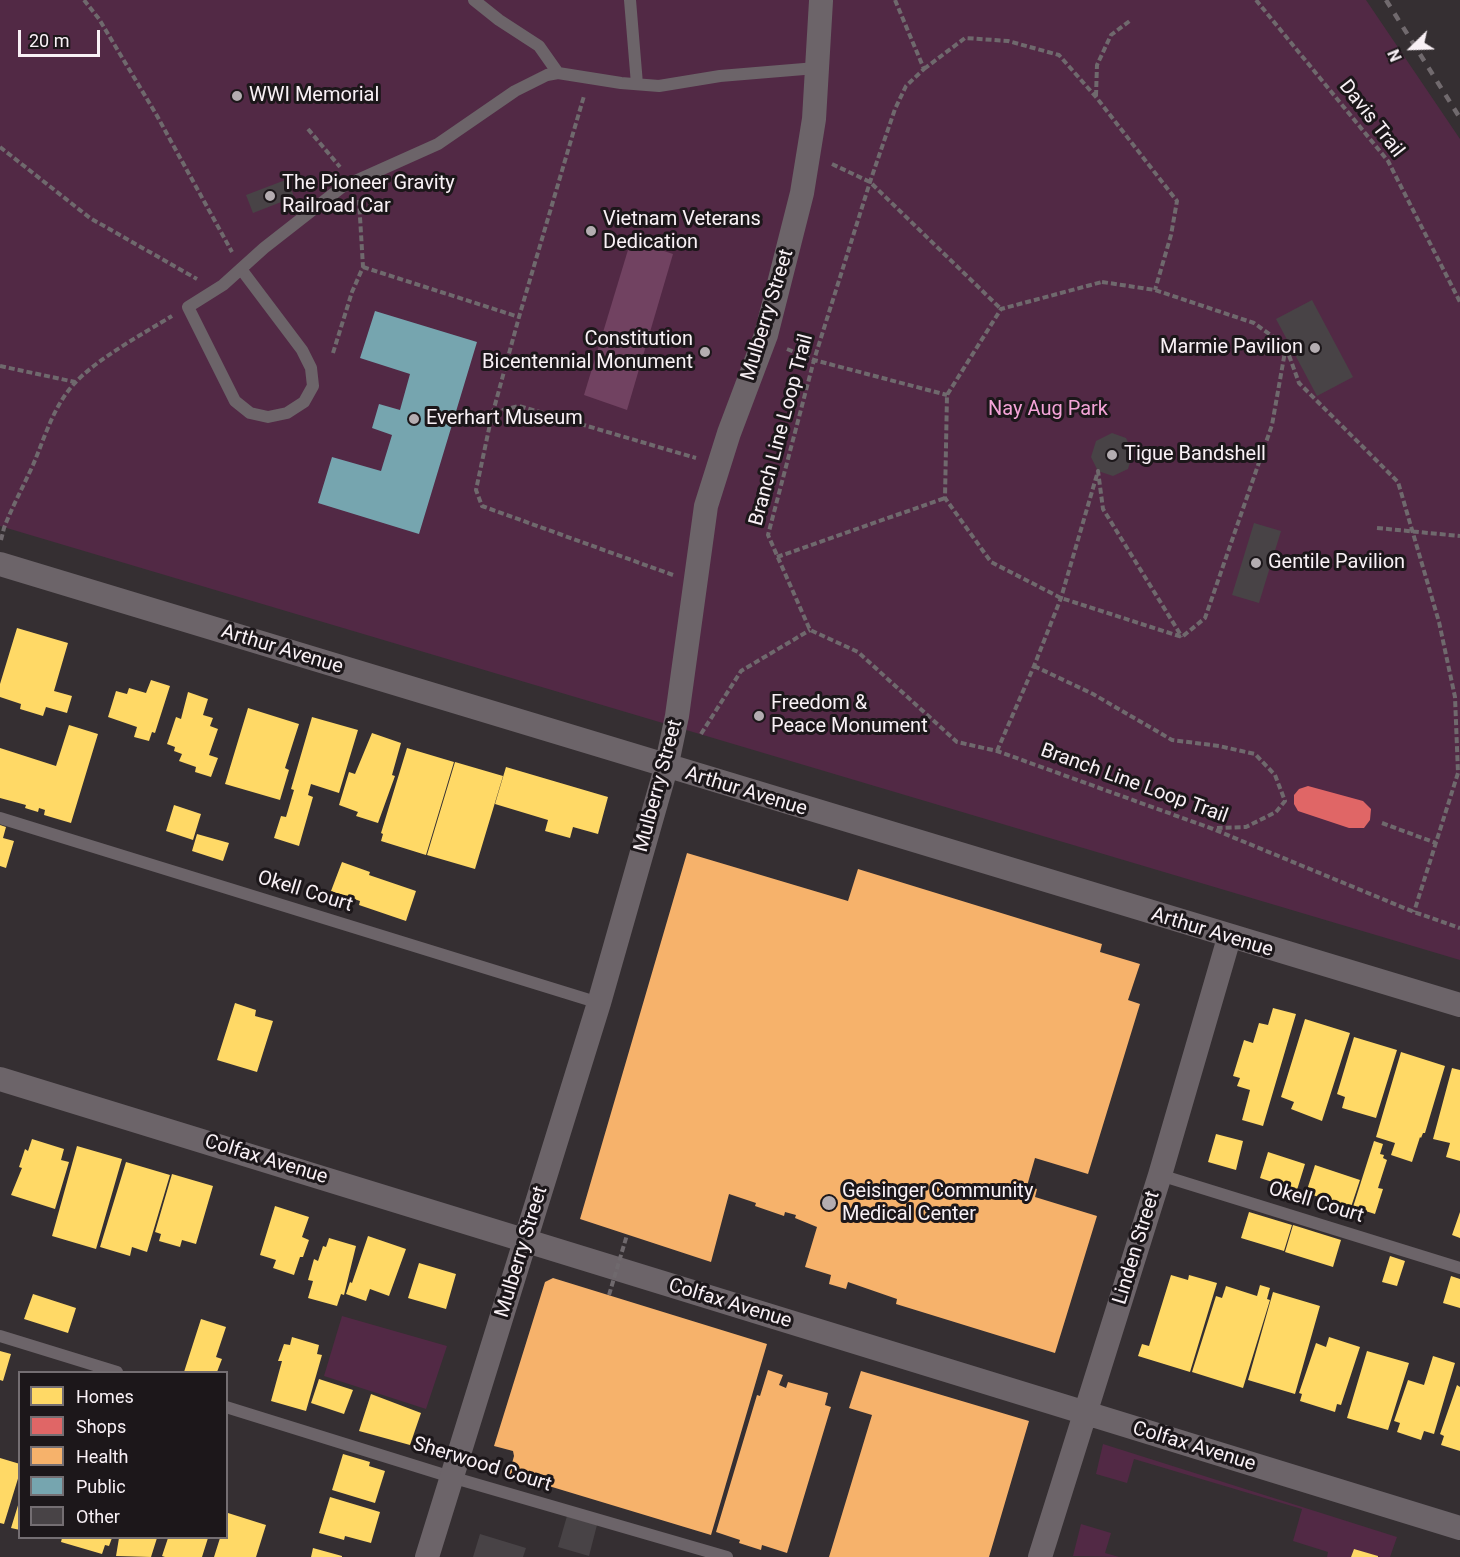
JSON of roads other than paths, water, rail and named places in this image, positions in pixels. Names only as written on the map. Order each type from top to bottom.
[{"type":"street","name":"Mulberry Street","points":[[427,1557],[671,770],[706,506],[729,433],[764,340],[802,193],[814,119],[821,1]]},
{"type":"street","name":"Arthur Avenue","points":[[0,564],[671,770],[1229,938],[1451,1002]]},
{"type":"street","name":"Linden Street","points":[[1040,1557],[1160,1175],[1229,938]]},
{"type":"street","name":"Colfax Avenue","points":[[0,1079],[1460,1528]]},
{"type":"lane","points":[[474,0],[499,20],[539,46],[558,73]]},
{"type":"lane","points":[[630,0],[637,84]]},
{"type":"lane","points":[[241,269],[302,350],[311,368],[314,386],[303,402],[287,413],[268,417],[250,413],[235,401],[188,307],[216,290],[291,225],[355,180],[438,144],[515,92],[534,81],[558,73],[660,86],[720,76],[816,68]]},
{"type":"lane","name":"Okell Court","points":[[0,818],[599,1003]]},
{"type":"lane","name":"Okell Court","points":[[1160,1175],[1460,1268]]},
{"type":"lane","points":[[0,1336],[114,1371]]},
{"type":"lane","name":"Sherwood Court","points":[[228,1408],[451,1477],[727,1557]]},
{"type":"railway","points":[[1386,0],[1460,118]]},
{"type":"place","name":"WWI Memorial","points":[[237,96]]},
{"type":"place","name":"The Pioneer Gravity Railroad Car","points":[[270,196]]},
{"type":"place","name":"Vietnam Veterans Dedication","points":[[591,231]]},
{"type":"place","name":"Marmie Pavilion","points":[[1315,348]]},
{"type":"place","name":"Constitution Bicentennial Monument","points":[[705,352]]},
{"type":"place","name":"Everhart Museum","points":[[414,419]]},
{"type":"place","name":"Tigue Bandshell","points":[[1112,455]]},
{"type":"place","name":"Gentile Pavilion","points":[[1256,563]]},
{"type":"place","name":"Freedom & Peace Monument","points":[[759,716]]},
{"type":"place","name":"Geisinger Community Medical Center","points":[[829,1203]]},
{"type":"park label","name":"Nay Aug Park","points":[[1048,410]]}]
